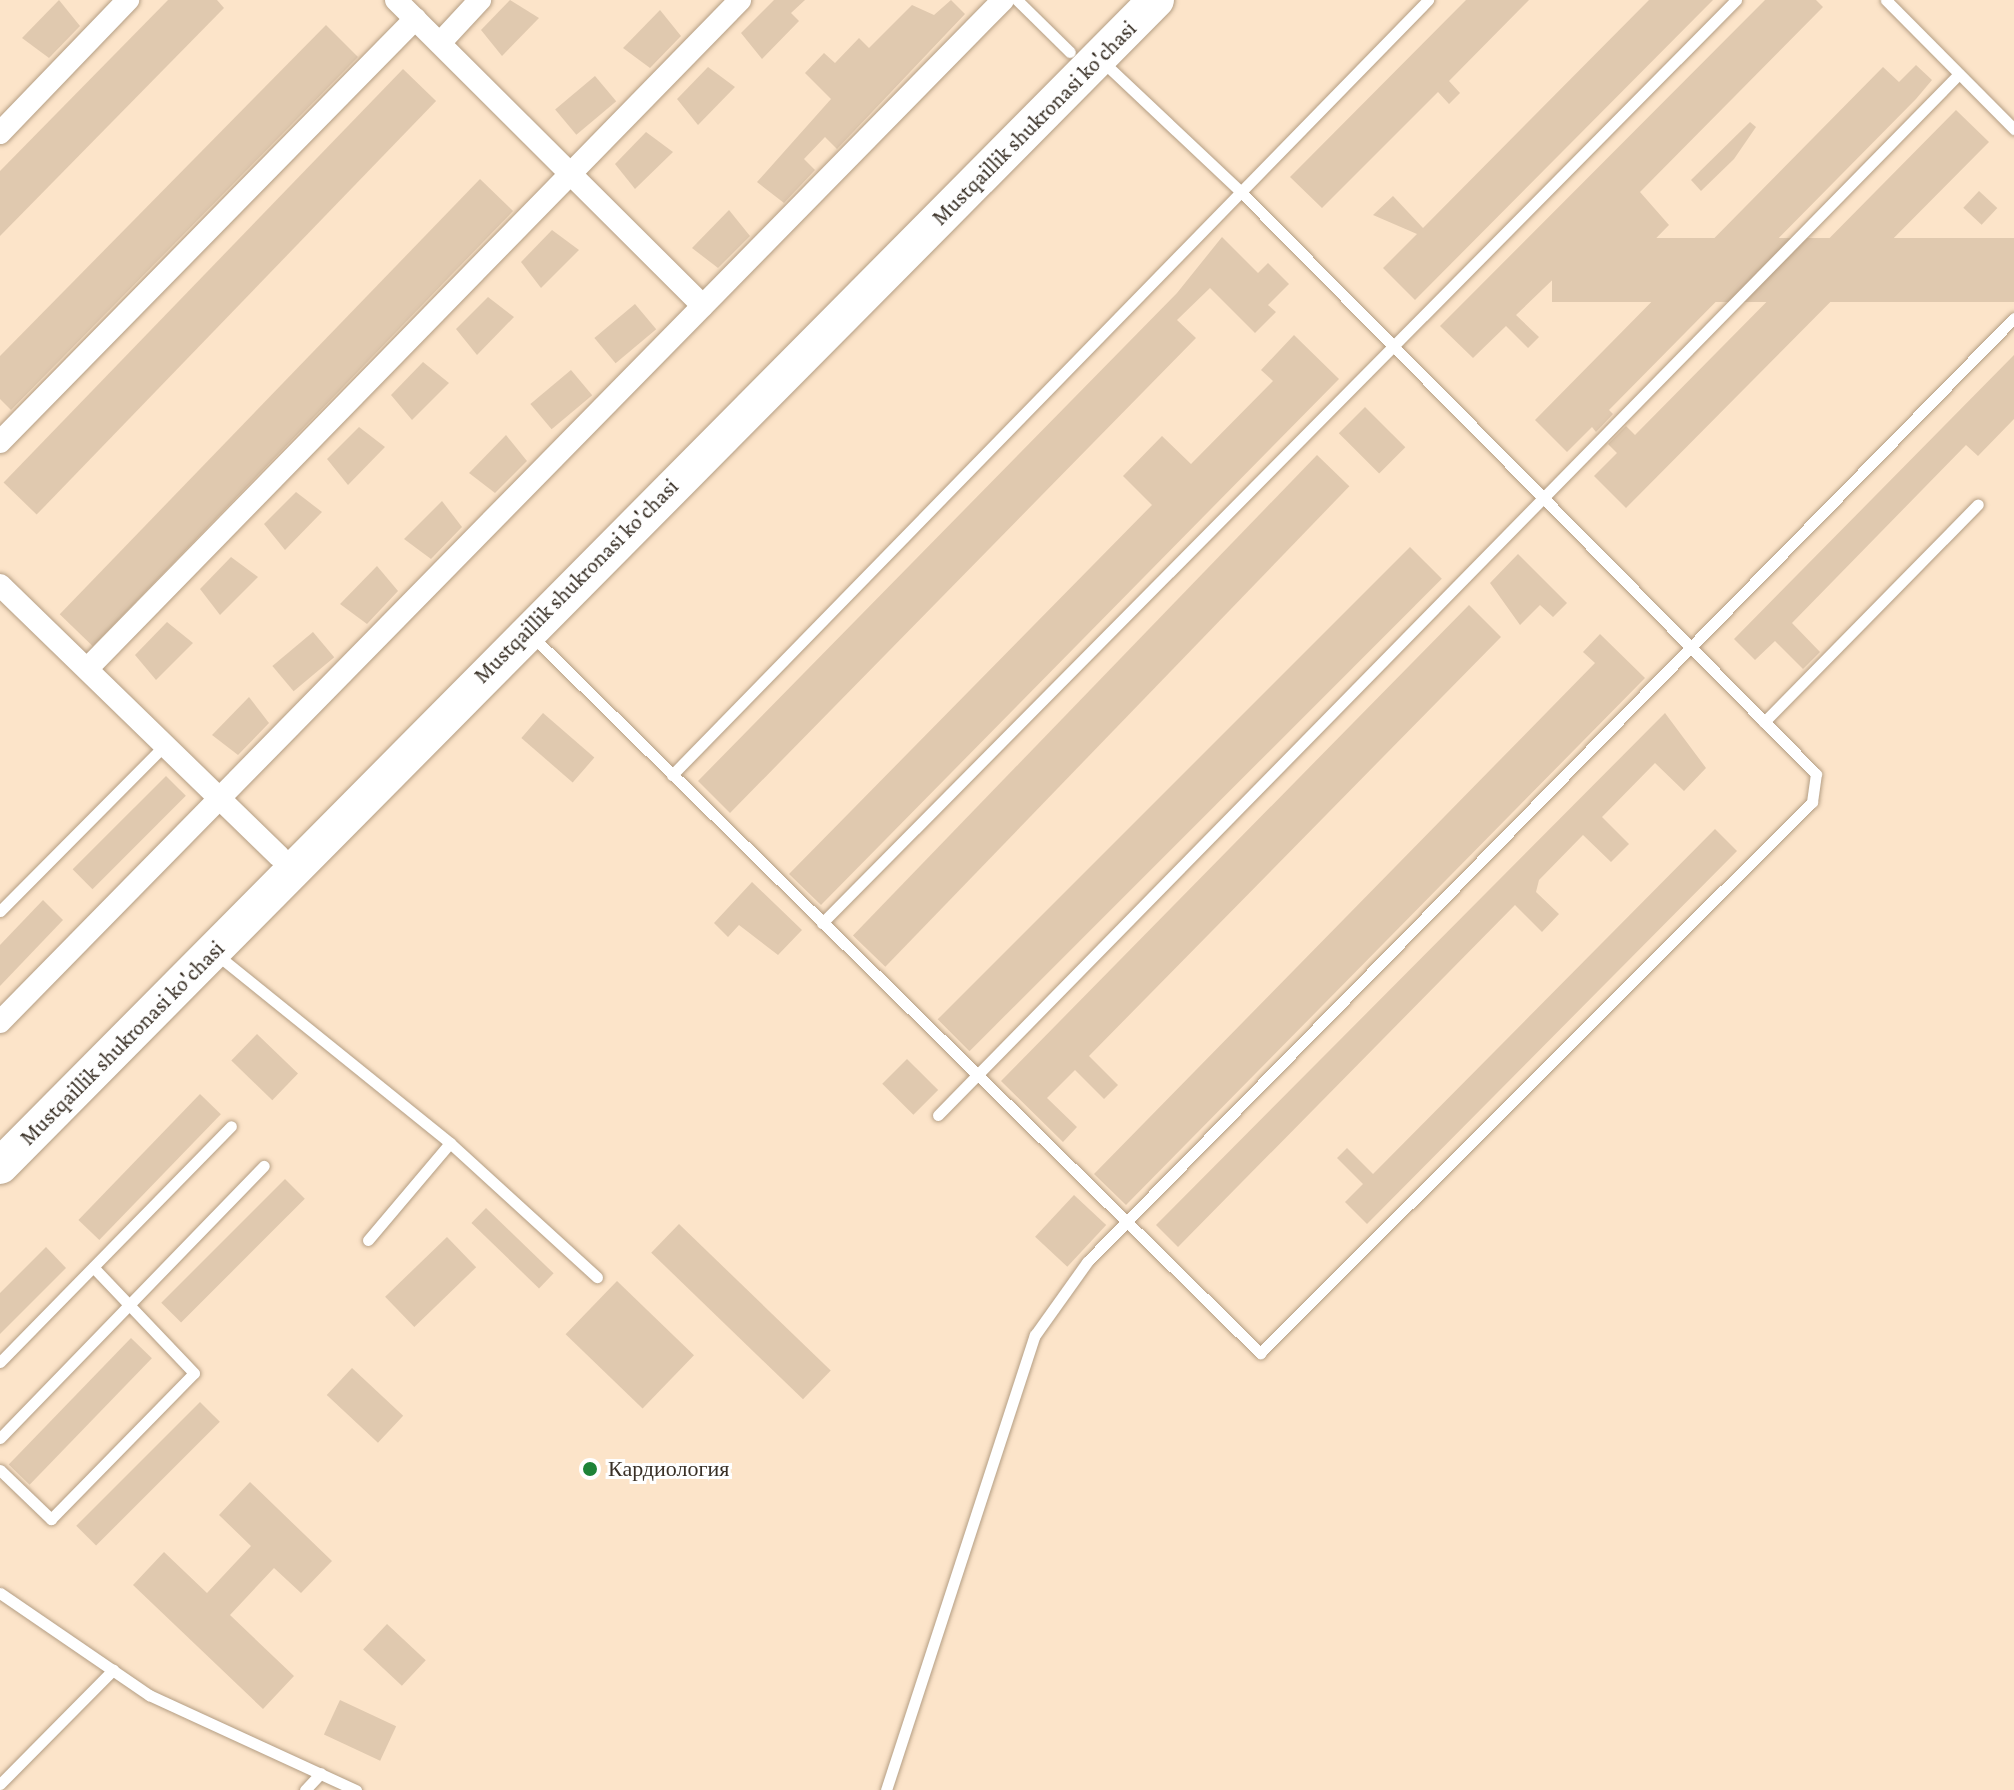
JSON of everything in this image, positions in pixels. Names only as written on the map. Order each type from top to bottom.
[{"type":"main road","name":"Mustqaillik shukronasi ko'chasi","points":[[0,1166],[526,630],[1086,48],[1122,0]]},
{"type":"main road","name":"Mustqaillik shukronasi ko'chasi","points":[[0,1136],[1086,48],[1156,0]]},
{"type":"street","points":[[0,133],[128,0]]},
{"type":"street","points":[[396,0],[564,174],[703,306]]},
{"type":"street","points":[[440,43],[480,0]]},
{"type":"street","points":[[87,669],[564,174],[740,0]]},
{"type":"street","points":[[0,1022],[1003,0]]},
{"type":"street","points":[[0,442],[415,19]]},
{"type":"street","points":[[0,585],[279,856]]},
{"type":"lane","points":[[526,630],[1260,1353],[1812,802],[1816,774],[1392,344],[1240,191],[1086,48],[1017,0]]},
{"type":"lane","points":[[672,775],[1428,0]]},
{"type":"lane","points":[[822,923],[1736,0]]},
{"type":"lane","points":[[1886,0],[2014,129]]},
{"type":"lane","points":[[938,1115],[1959,74]]},
{"type":"lane","points":[[886,1790],[1035,1335],[1087,1262],[1694,651],[2014,318]]},
{"type":"lane","points":[[1764,722],[1978,504]]},
{"type":"lane","points":[[0,911],[165,745]]},
{"type":"lane","points":[[212,951],[450,1143],[597,1277]]},
{"type":"lane","points":[[0,1362],[231,1126]]},
{"type":"lane","points":[[368,1240],[450,1143]]},
{"type":"lane","points":[[0,1438],[264,1166]]},
{"type":"lane","points":[[0,1470],[51,1519],[194,1373],[93,1267]]},
{"type":"lane","points":[[0,1593],[149,1695],[356,1790]]},
{"type":"lane","points":[[0,1784],[113,1670]]},
{"type":"lane","points":[[305,1790],[321,1773]]},
{"type":"building","points":[[59,0],[80,26],[49,58],[22,38]]},
{"type":"building","points":[[168,0],[217,0],[224,8],[0,236],[0,171]]},
{"type":"building","points":[[510,0],[539,18],[502,56],[481,30]]},
{"type":"building","points":[[774,0],[805,0],[791,13],[799,21],[762,59],[741,33]]},
{"type":"building","points":[[951,0],[965,14],[837,149],[825,137],[804,159],[815,170],[784,203],[757,182],[831,99],[805,73],[824,53],[835,63],[859,38],[869,48],[912,5],[934,15]]},
{"type":"building","points":[[1466,0],[1529,0],[1449,81],[1460,93],[1449,104],[1438,92],[1322,208],[1290,177]]},
{"type":"building","points":[[1649,0],[1713,0],[1415,300],[1383,268],[1417,234],[1373,215],[1393,196],[1423,228]]},
{"type":"building","points":[[1765,0],[1816,0],[1823,7],[1640,192],[1669,225],[1625,270],[1594,240],[1516,315],[1539,337],[1528,348],[1506,326],[1473,358],[1440,326]]},
{"type":"building","points":[[660,10],[681,36],[650,68],[623,48]]},
{"type":"building","points":[[326,25],[358,57],[11,410],[0,399],[0,356]]},
{"type":"building","points":[[1916,65],[1932,80],[1916,99],[1609,410],[1613,414],[1596,432],[1592,427],[1567,452],[1535,420],[1883,67],[1899,82]]},
{"type":"building","points":[[708,67],[735,87],[698,125],[677,99]]},
{"type":"building","points":[[403,69],[436,101],[37,515],[4,483]]},
{"type":"building","points":[[595,76],[616,101],[576,135],[555,109]]},
{"type":"building","points":[[1956,110],[1989,142],[1626,508],[1594,476],[1617,453],[1608,444],[1626,426],[1635,435]]},
{"type":"building","points":[[1750,122],[1756,127],[1734,159],[1701,191],[1691,180]]},
{"type":"building","points":[[646,132],[673,152],[635,189],[615,164]]},
{"type":"building","points":[[480,179],[513,211],[93,646],[60,614]]},
{"type":"building","points":[[1979,191],[1997,208],[1982,225],[1963,208]]},
{"type":"building","points":[[729,210],[750,236],[718,268],[692,248]]},
{"type":"building","points":[[552,230],[579,250],[541,288],[521,262]]},
{"type":"building","points":[[1222,237],[1258,273],[1268,263],[1289,284],[1268,305],[1276,312],[1255,333],[1210,288],[1177,320],[1196,338],[730,813],[698,781],[1177,293]]},
{"type":"building","points":[[1552,238],[2014,238],[2014,302],[1552,302]]},
{"type":"building","points":[[488,297],[514,317],[477,355],[456,329]]},
{"type":"building","points":[[635,304],[656,329],[616,363],[594,338]]},
{"type":"building","points":[[1294,335],[1339,379],[821,905],[789,874],[1152,505],[1123,476],[1162,436],[1191,464],[1273,381],[1261,370]]},
{"type":"building","points":[[2014,355],[2014,419],[1978,456],[1966,445],[1792,623],[1820,652],[1803,669],[1775,641],[1755,660],[1734,639]]},
{"type":"building","points":[[423,362],[449,383],[412,420],[391,395]]},
{"type":"building","points":[[571,370],[592,395],[552,429],[530,404]]},
{"type":"building","points":[[1365,407],[1405,447],[1379,473],[1339,433]]},
{"type":"building","points":[[359,427],[385,447],[348,485],[327,459]]},
{"type":"building","points":[[506,435],[527,461],[495,493],[469,473]]},
{"type":"building","points":[[1317,455],[1349,486],[885,967],[853,936]]},
{"type":"building","points":[[296,492],[322,512],[285,550],[264,524]]},
{"type":"building","points":[[442,501],[462,527],[431,559],[404,539]]},
{"type":"building","points":[[1410,547],[1442,579],[969,1051],[938,1019]]},
{"type":"building","points":[[1518,554],[1567,603],[1553,617],[1540,605],[1520,625],[1490,583]]},
{"type":"building","points":[[231,557],[258,577],[220,615],[200,589]]},
{"type":"building","points":[[377,566],[398,591],[367,624],[340,604]]},
{"type":"building","points":[[1469,605],[1501,637],[1089,1056],[1118,1085],[1104,1099],[1075,1070],[1047,1098],[1077,1127],[1063,1142],[1001,1081]]},
{"type":"building","points":[[167,622],[193,643],[156,680],[135,655]]},
{"type":"building","points":[[313,632],[334,657],[294,691],[272,666]]},
{"type":"building","points":[[1600,634],[1645,678],[1126,1205],[1094,1174],[1595,663],[1583,652]]},
{"type":"building","points":[[249,697],[269,723],[238,755],[212,735]]},
{"type":"building","points":[[543,713],[594,758],[573,783],[521,738]]},
{"type":"building","points":[[1665,713],[1706,768],[1684,791],[1655,763],[1602,817],[1629,844],[1611,862],[1583,835],[1539,880],[1536,892],[1559,914],[1542,932],[1515,905],[1178,1247],[1156,1225]]},
{"type":"building","points":[[166,776],[186,796],[92,889],[73,869]]},
{"type":"building","points":[[1715,829],[1737,851],[1367,1224],[1345,1202],[1363,1184],[1337,1158],[1347,1148],[1373,1174]]},
{"type":"building","points":[[752,882],[802,930],[778,955],[739,925],[728,937],[714,923]]},
{"type":"building","points":[[43,900],[63,920],[0,986],[0,945]]},
{"type":"building","points":[[257,1034],[298,1074],[272,1100],[231,1061]]},
{"type":"building","points":[[907,1059],[938,1090],[913,1115],[882,1084]]},
{"type":"building","points":[[200,1094],[221,1114],[99,1240],[78,1220]]},
{"type":"building","points":[[285,1179],[305,1199],[181,1323],[161,1303]]},
{"type":"building","points":[[1074,1195],[1106,1225],[1067,1267],[1035,1237]]},
{"type":"building","points":[[486,1208],[554,1273],[539,1288],[471,1223]]},
{"type":"building","points":[[679,1224],[831,1371],[803,1399],[651,1253]]},
{"type":"building","points":[[447,1237],[476,1267],[414,1327],[385,1297]]},
{"type":"building","points":[[46,1247],[66,1268],[0,1334],[0,1293]]},
{"type":"building","points":[[617,1281],[694,1355],[643,1409],[566,1334]]},
{"type":"building","points":[[131,1338],[152,1358],[30,1485],[9,1465]]},
{"type":"building","points":[[352,1368],[403,1416],[378,1443],[327,1395]]},
{"type":"building","points":[[200,1402],[220,1422],[96,1546],[76,1526]]},
{"type":"building","points":[[250,1482],[332,1561],[301,1593],[274,1568],[230,1615],[294,1676],[263,1709],[133,1585],[164,1552],[207,1593],[251,1546],[219,1515]]},
{"type":"building","points":[[387,1624],[426,1660],[402,1686],[363,1650]]},
{"type":"building","points":[[340,1700],[396,1726],[380,1761],[324,1734]]},
{"type":"place","name":"Кардиология","points":[[590,1469]]}]
